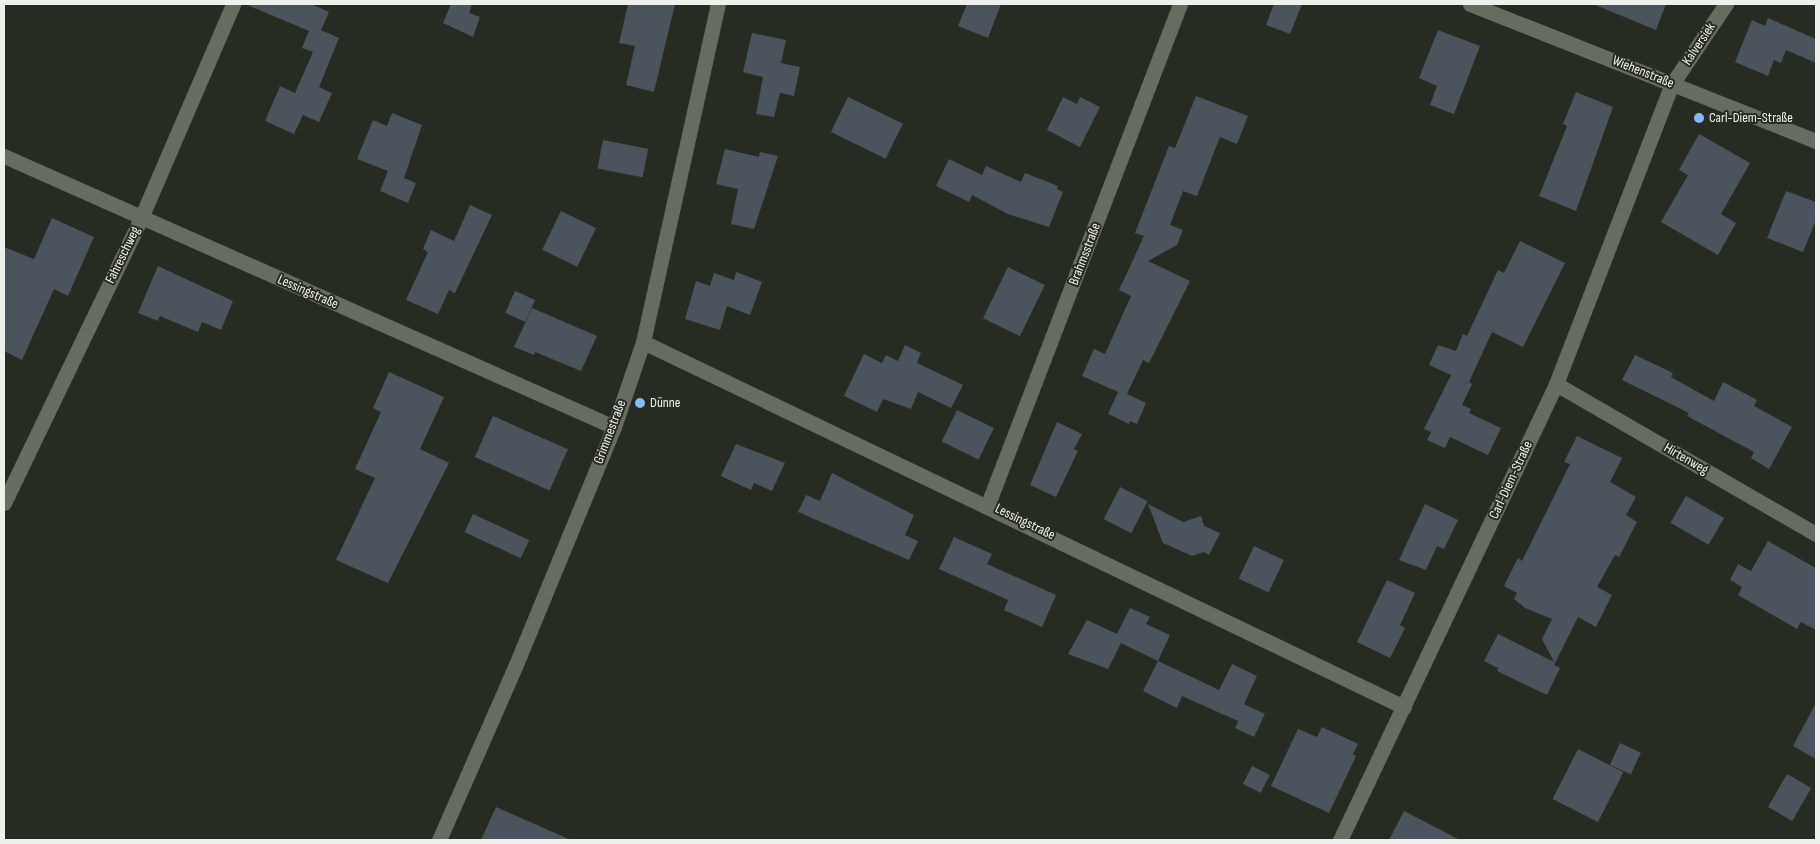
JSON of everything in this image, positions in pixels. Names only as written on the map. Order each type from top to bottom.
[{"type":"street","name":"Fahreschweg","points":[[6,494],[141,218],[233,4]]},
{"type":"street","name":"Grimmestraße","points":[[439,840],[515,666],[614,427],[644,342],[718,4]]},
{"type":"street","name":"Brahmsstraße","points":[[988,504],[1180,4]]},
{"type":"street","name":"Wiehenstraße","points":[[1470,4],[1816,141]]},
{"type":"street","name":"Kalversiek","points":[[1672,84],[1726,4]]},
{"type":"street","name":"Carl-Diem-Straße","points":[[1340,840],[1556,384],[1672,84]]},
{"type":"street","name":"Lessingstraße","points":[[4,156],[614,427]]},
{"type":"street","name":"Lessingstraße","points":[[644,342],[988,504],[1404,707]]},
{"type":"street","name":"Hirtenweg","points":[[1556,384],[1816,534]]},
{"type":"building","points":[[245,4],[311,4],[329,12],[321,30],[339,38],[319,87],[332,93],[319,122],[303,115],[294,134],[265,121],[280,86],[295,93],[313,52],[302,48],[309,31]]},
{"type":"building","points":[[451,4],[472,4],[469,13],[480,17],[473,37],[443,23]]},
{"type":"building","points":[[628,4],[675,4],[654,92],[626,85],[635,46],[619,43]]},
{"type":"building","points":[[967,4],[1001,4],[988,38],[958,26]]},
{"type":"building","points":[[1274,4],[1302,4],[1290,34],[1266,25]]},
{"type":"building","points":[[1593,4],[1666,4],[1656,30]]},
{"type":"building","points":[[1768,18],[1816,39],[1816,63],[1786,50],[1781,63],[1774,60],[1768,76],[1735,62],[1752,20],[1765,26]]},
{"type":"building","points":[[1438,30],[1480,46],[1454,114],[1430,105],[1437,86],[1419,78]]},
{"type":"building","points":[[752,33],[786,40],[781,63],[800,67],[794,96],[780,93],[774,117],[756,114],[763,77],[743,72]]},
{"type":"building","points":[[1576,92],[1613,107],[1576,211],[1539,196],[1567,126],[1563,124]]},
{"type":"building","points":[[1196,96],[1248,116],[1237,144],[1220,137],[1197,196],[1183,191],[1170,225],[1183,230],[1177,245],[1148,261],[1190,281],[1149,363],[1143,360],[1127,394],[1146,403],[1137,424],[1130,421],[1129,424],[1108,414],[1118,392],[1082,376],[1094,349],[1105,354],[1131,296],[1119,290],[1144,236],[1135,233],[1169,146],[1175,148]]},
{"type":"building","points":[[848,97],[903,124],[886,159],[831,132]]},
{"type":"building","points":[[1063,97],[1077,104],[1080,97],[1100,107],[1080,147],[1047,130]]},
{"type":"building","points":[[392,113],[422,125],[404,178],[416,183],[408,203],[380,191],[388,171],[357,159],[373,120],[387,126]]},
{"type":"building","points":[[1699,134],[1750,163],[1721,214],[1736,223],[1718,255],[1661,222],[1688,175],[1679,170]]},
{"type":"building","points":[[603,140],[648,149],[643,177],[597,168]]},
{"type":"building","points":[[725,149],[759,157],[760,152],[778,156],[754,229],[731,224],[738,189],[716,184]]},
{"type":"building","points":[[949,159],[982,175],[986,166],[1021,182],[1025,173],[1058,186],[1057,189],[1063,192],[1049,227],[1008,214],[972,195],[969,202],[936,186]]},
{"type":"building","points":[[1786,191],[1816,202],[1816,220],[1803,252],[1767,238]]},
{"type":"building","points":[[470,205],[492,215],[455,293],[449,290],[438,314],[406,300],[428,252],[423,249],[431,230],[454,241]]},
{"type":"building","points":[[561,211],[596,228],[577,267],[542,250]]},
{"type":"building","points":[[52,218],[94,237],[68,296],[54,289],[22,360],[4,351],[4,247],[34,259]]},
{"type":"building","points":[[1520,241],[1565,263],[1523,347],[1492,332],[1469,382],[1472,384],[1462,405],[1471,409],[1469,413],[1501,428],[1488,455],[1450,437],[1445,448],[1427,440],[1431,432],[1424,429],[1451,375],[1429,365],[1438,345],[1456,351],[1463,334],[1467,336],[1498,270],[1504,273]]},
{"type":"building","points":[[158,266],[233,301],[221,330],[202,322],[198,332],[160,316],[158,321],[138,313]]},
{"type":"building","points":[[1008,267],[1045,285],[1020,336],[983,318]]},
{"type":"building","points":[[736,272],[762,282],[750,315],[727,306],[720,330],[685,319],[696,281],[710,286],[714,273],[734,280]]},
{"type":"building","points":[[515,291],[535,300],[525,322],[505,313]]},
{"type":"building","points":[[532,308],[597,336],[581,371],[535,352],[534,355],[514,347]]},
{"type":"building","points":[[905,345],[921,353],[917,363],[963,385],[951,408],[918,392],[911,409],[883,399],[877,412],[844,396],[864,354],[882,363],[886,355],[898,361]]},
{"type":"building","points":[[1635,355],[1673,373],[1671,377],[1714,401],[1723,382],[1757,400],[1754,406],[1792,427],[1769,469],[1751,458],[1754,452],[1687,416],[1689,413],[1622,380]]},
{"type":"building","points":[[389,372],[444,397],[420,449],[449,463],[388,583],[336,560],[375,478],[355,469],[381,412],[373,408]]},
{"type":"building","points":[[957,410],[994,428],[979,459],[942,441]]},
{"type":"building","points":[[493,416],[568,449],[550,490],[475,457]]},
{"type":"building","points":[[1057,422],[1082,434],[1074,449],[1078,451],[1056,497],[1030,485]]},
{"type":"building","points":[[1577,436],[1622,458],[1610,482],[1636,497],[1626,515],[1637,522],[1619,557],[1615,555],[1597,587],[1612,595],[1596,627],[1578,617],[1554,665],[1560,668],[1547,695],[1497,671],[1498,668],[1484,661],[1498,634],[1554,662],[1542,639],[1552,619],[1525,608],[1514,599],[1517,593],[1504,586],[1518,558],[1522,561],[1570,464],[1564,462]]},
{"type":"building","points":[[736,444],[785,463],[772,491],[754,483],[751,490],[721,476]]},
{"type":"building","points":[[832,473],[914,515],[905,535],[918,541],[909,560],[798,512],[806,495],[820,501]]},
{"type":"building","points":[[1120,487],[1148,501],[1131,533],[1104,519]]},
{"type":"building","points":[[1686,496],[1724,518],[1709,545],[1670,523]]},
{"type":"building","points":[[1148,504],[1183,522],[1201,516],[1204,526],[1220,533],[1209,555],[1204,552],[1192,556],[1163,543]]},
{"type":"building","points":[[1425,504],[1458,520],[1444,549],[1437,546],[1426,570],[1399,560]]},
{"type":"building","points":[[473,514],[529,540],[521,558],[465,532]]},
{"type":"building","points":[[954,537],[992,554],[987,564],[1056,595],[1042,627],[1004,610],[1008,600],[939,569]]},
{"type":"building","points":[[1768,541],[1816,568],[1816,630],[1801,622],[1797,629],[1738,595],[1742,587],[1730,580],[1738,564],[1751,571]]},
{"type":"building","points":[[1254,546],[1284,560],[1269,593],[1239,579]]},
{"type":"building","points":[[1387,580],[1415,593],[1400,625],[1405,628],[1390,658],[1357,642]]},
{"type":"building","points":[[1130,608],[1150,617],[1146,624],[1170,635],[1158,661],[1121,643],[1108,669],[1068,654],[1087,620],[1117,634]]},
{"type":"building","points":[[1158,661],[1219,690],[1232,664],[1257,676],[1244,704],[1265,714],[1254,737],[1235,728],[1238,721],[1182,696],[1177,708],[1143,691]]},
{"type":"building","points":[[1816,703],[1816,759],[1793,746]]},
{"type":"building","points":[[1322,727],[1358,744],[1353,754],[1356,756],[1329,813],[1271,786],[1298,729],[1317,737]]},
{"type":"building","points":[[1620,743],[1641,753],[1631,774],[1610,765]]},
{"type":"building","points":[[1578,749],[1623,772],[1598,822],[1553,799]]},
{"type":"building","points":[[1252,766],[1270,775],[1261,793],[1243,784]]},
{"type":"building","points":[[1787,774],[1811,788],[1792,821],[1768,807]]},
{"type":"building","points":[[496,807],[571,840],[481,840]]},
{"type":"building","points":[[1404,811],[1460,840],[1389,840]]},
{"type":"place","name":"Carl-Diem-Straße","points":[[1699,118]]},
{"type":"place","name":"Dünne","points":[[640,403]]}]
